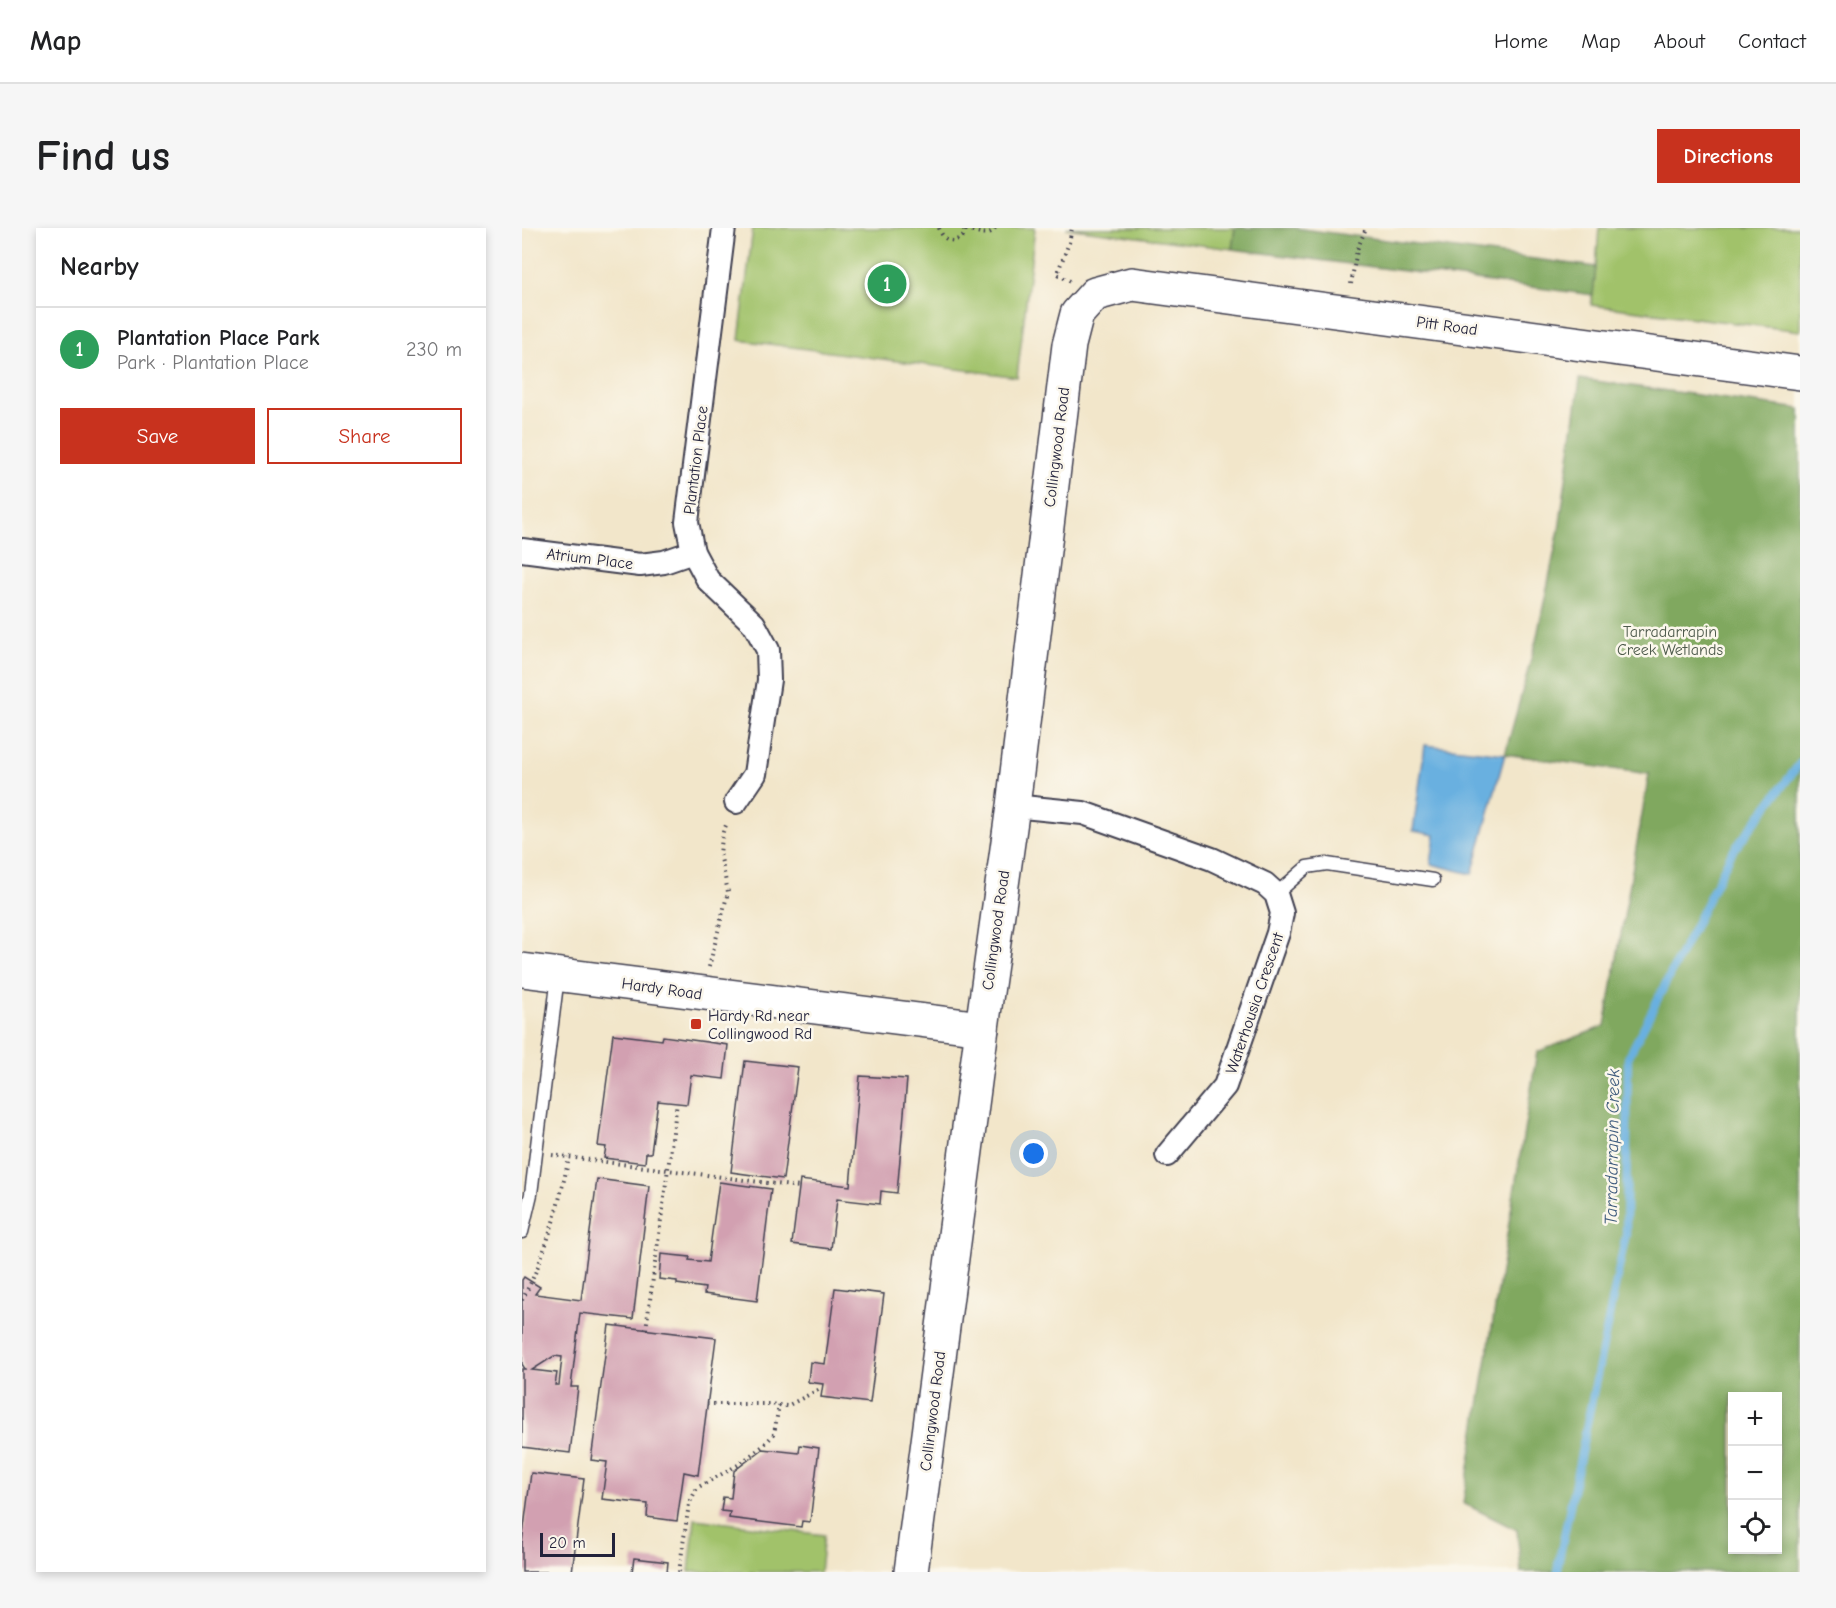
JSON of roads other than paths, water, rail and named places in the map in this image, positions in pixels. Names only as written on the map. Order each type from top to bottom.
[{"type":"street","name":"Plantation Place","points":[[724,228],[687,522],[693,552],[708,580],[754,624],[768,650],[769,680],[755,774],[736,802]]},
{"type":"street","name":"Pitt Road","points":[[1095,294],[1132,284],[1800,373]]},
{"type":"street","name":"Collingwood Road","points":[[911,1572],[1012,806],[1069,345],[1077,314],[1095,294]]},
{"type":"street","name":"Atrium Place","points":[[522,550],[640,565],[664,562],[693,552]]},
{"type":"street","points":[[1012,806],[1083,813],[1212,859],[1265,884],[1276,894]]},
{"type":"street","name":"Waterhousia Crescent","points":[[1167,1155],[1226,1086],[1278,933],[1282,913],[1276,894]]},
{"type":"street","name":"Hardy Road","points":[[522,970],[982,1028]]},
{"type":"lane","points":[[1276,894],[1307,867],[1327,864],[1433,880]]},
{"type":"lane","points":[[522,1232],[531,1194],[558,975]]},
{"type":"water","points":[[1425,745],[1505,754],[1472,874],[1431,864],[1435,835],[1413,831]]},
{"type":"waterway","name":"Tarradarrapin Creek","points":[[1558,1572],[1626,1234],[1628,1058],[1731,854],[1800,763]]},
{"type":"place","name":"Plantation Place Park","points":[[887,284]]},
{"type":"place","name":"Hardy Rd near Collingwood Rd","points":[[696,1024]]},
{"type":"park label","name":"Tarradarrapin Creek Wetlands","points":[[1670,640]]}]
